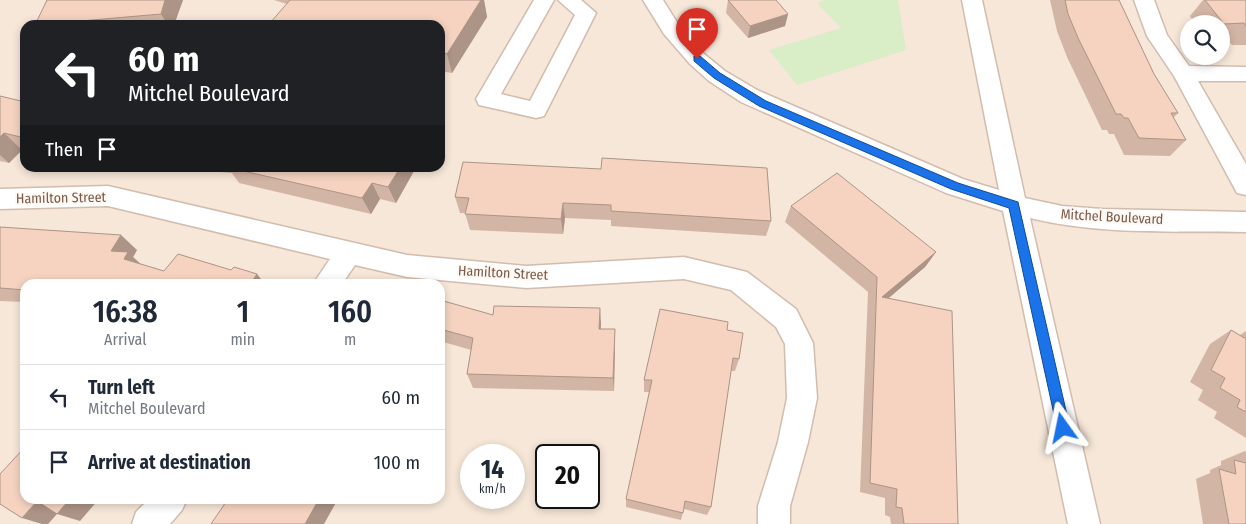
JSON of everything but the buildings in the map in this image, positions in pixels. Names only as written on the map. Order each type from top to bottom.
[{"type":"street","points":[[544,0],[487,99],[536,110],[586,13],[568,0]]},
{"type":"street","name":"Mitchel Boulevard","points":[[653,0],[683,45],[717,76],[749,96],[955,186],[1014,206],[1062,216],[1102,220],[1246,222]]},
{"type":"street","points":[[972,0],[1014,206],[1084,524]]},
{"type":"street","points":[[1144,0],[1157,36],[1183,73],[1246,186]]},
{"type":"street","points":[[1183,73],[1246,74]]},
{"type":"street","name":"Hamilton Street","points":[[0,199],[108,196],[406,266],[526,277],[684,268],[738,280],[786,318],[799,344],[802,398],[793,442],[774,506],[774,524]]},
{"type":"street","points":[[330,279],[349,253]]},
{"type":"street","points":[[148,524],[166,504]]},
{"type":"shaded area","points":[[0,0],[1246,0],[1246,524],[0,524]]},
{"type":"green space","points":[[825,0],[898,0],[906,50],[797,85],[769,50],[841,28],[817,3]]},
{"type":"route","points":[[697,59],[717,76],[762,103],[955,186],[1014,206],[1063,428]]}]
